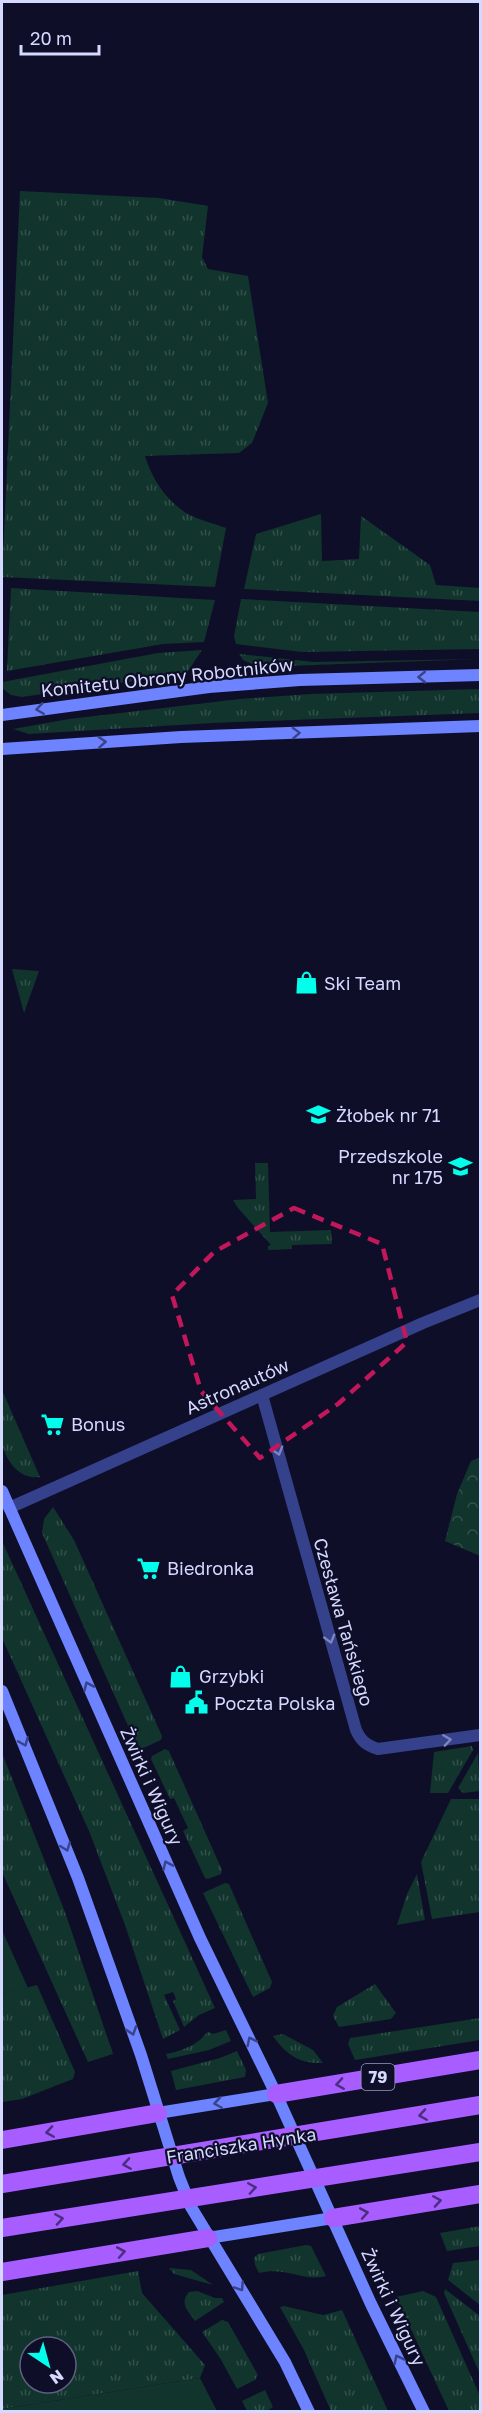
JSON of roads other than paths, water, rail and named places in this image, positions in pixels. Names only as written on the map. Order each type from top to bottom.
[{"type":"main road","name":"Komitetu Obrony Robotników","points":[[2,715],[210,687],[300,680],[480,675]]},
{"type":"main road","points":[[2,749],[181,737],[480,726]]},
{"type":"main road","name":"Żwirki i Wigury","points":[[2,1491],[200,1938],[276,2094],[424,2412]]},
{"type":"main road","points":[[2,1691],[78,1878],[141,2055],[179,2177],[191,2207],[285,2362],[309,2412]]},
{"type":"main road","name":"79","points":[[2,2140],[480,2060]]},
{"type":"main road","name":"Franciszka Hynka","points":[[2,2184],[480,2105]]},
{"type":"main road","points":[[2,2228],[480,2151]]},
{"type":"main road","points":[[2,2272],[480,2194]]},
{"type":"street","name":"Astronautów","points":[[9,1508],[480,1300]]},
{"type":"street","name":"Czesława Tańskiego","points":[[262,1395],[356,1730],[361,1740],[378,1749],[480,1735]]},
{"type":"place","name":"Ski Team","points":[[306,983]]},
{"type":"place","name":"Żłobek nr 71","points":[[318,1115]]},
{"type":"place","name":"Przedszkole nr 175","points":[[461,1166]]},
{"type":"place","name":"Bonus","points":[[53,1424]]},
{"type":"place","name":"Biedronka","points":[[149,1568]]},
{"type":"place","name":"Grzybki","points":[[181,1676]]},
{"type":"place","name":"Poczta Polska","points":[[196,1703]]}]
